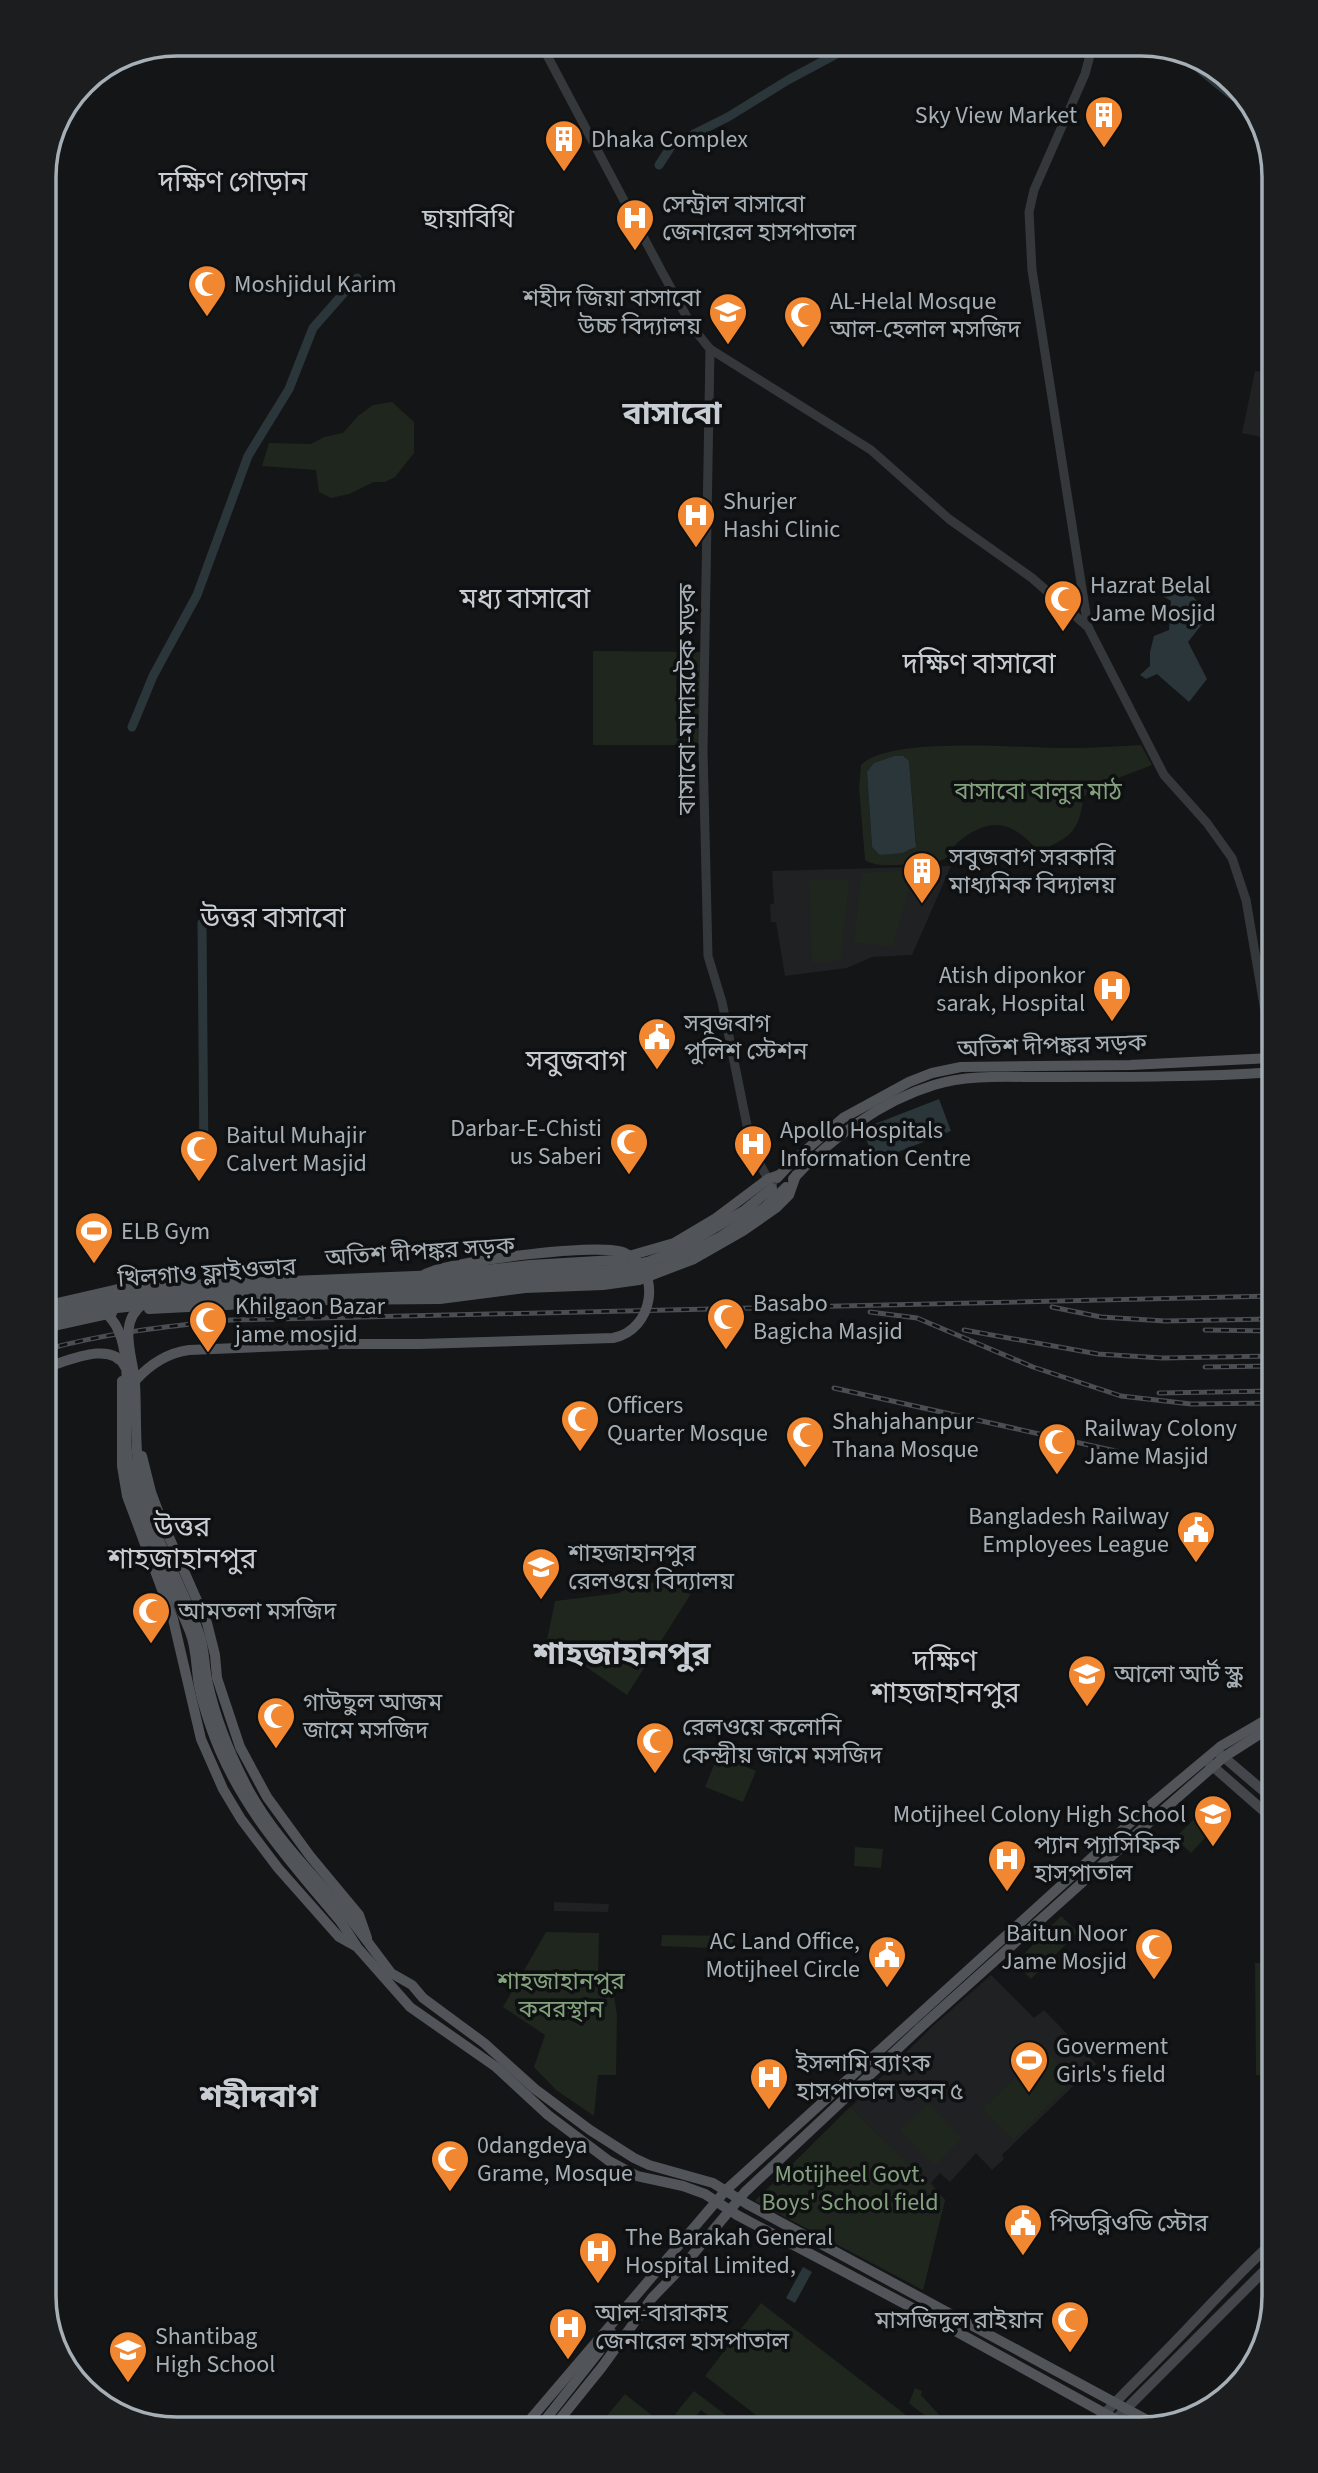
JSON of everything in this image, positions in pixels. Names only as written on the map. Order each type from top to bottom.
[{"type":"main road","name":"অতিশ দীপঙ্কর সড়ক","points":[[56,1303],[118,1289],[440,1275],[530,1265],[615,1260],[662,1248],[686,1236],[773,1182],[822,1135],[859,1108],[916,1079],[942,1071],[970,1067],[1130,1065],[1262,1059]]},
{"type":"main road","name":"অতিশ দীপঙ্কর সড়ক","points":[[786,1187],[834,1141],[866,1118],[920,1090],[945,1083],[985,1078],[1167,1077],[1262,1070]]},
{"type":"main road","points":[[942,1071],[945,1083]]},
{"type":"main road","points":[[56,1325],[130,1310],[326,1300],[440,1299],[526,1288],[622,1283],[669,1270],[743,1231],[776,1208],[793,1188],[796,1175]]},
{"type":"main road","name":"খিলগাও ফ্লাইওভার","points":[[56,1311],[108,1300],[153,1295],[461,1281],[521,1273],[611,1270],[650,1261],[710,1233],[745,1210],[773,1182]]},
{"type":"main road","name":"খিলগাও ফ্লাইওভার","points":[[56,1320],[99,1310],[144,1304],[362,1292],[442,1292],[520,1282],[626,1276],[662,1267],[712,1241],[755,1214],[786,1187]]},
{"type":"main road","points":[[135,1381],[164,1357],[189,1350],[613,1338],[625,1334],[637,1325],[648,1306],[650,1293],[646,1275],[635,1259],[624,1252],[608,1249],[522,1255],[456,1265],[432,1271],[416,1283]]},
{"type":"main road","points":[[357,1947],[339,1937],[278,1868],[241,1819],[223,1788],[201,1739],[191,1707],[173,1619],[127,1496],[121,1452],[122,1377],[114,1313],[118,1289],[125,1296],[130,1310],[139,1438],[144,1468],[161,1519],[207,1623],[217,1678],[231,1724],[250,1768],[267,1797],[310,1856],[359,1915],[367,1938]]},
{"type":"main road","name":"খিলগাও ফ্লাইওভার","points":[[144,1304],[133,1312],[129,1321],[135,1381],[135,1444],[144,1497],[165,1557],[200,1635],[212,1701],[230,1753],[269,1822],[345,1919]]},
{"type":"main road","name":"খিলগাও ফ্লাইওভার","points":[[99,1310],[110,1315],[117,1324],[126,1370],[126,1450],[133,1489],[149,1538],[193,1640],[199,1687],[216,1742],[237,1786],[261,1824],[345,1919]]},
{"type":"main road","points":[[56,1365],[104,1353],[119,1358],[126,1370]]},
{"type":"main road","points":[[532,2417],[715,2200],[1141,1813],[1262,1723]]},
{"type":"main road","points":[[1220,1754],[1262,1731]]},
{"type":"main road","points":[[1220,1754],[1262,1790]]},
{"type":"main road","points":[[1209,1763],[1262,1809]]},
{"type":"main road","points":[[562,2417],[652,2298],[739,2199],[921,2027],[1209,1763]]},
{"type":"main road","points":[[345,1919],[367,1938],[391,1973],[412,1985],[423,1998],[484,2043],[535,2089],[590,2130],[634,2158],[649,2165],[701,2178],[726,2190],[1143,2417]]},
{"type":"main road","points":[[345,1919],[357,1947],[410,2007],[496,2067],[548,2115],[609,2161],[637,2176],[695,2190],[715,2200],[1109,2416]]},
{"type":"main road","points":[[1109,2416],[1115,2401],[1262,2254]]},
{"type":"main road","points":[[1109,2416],[1126,2407],[1262,2273]]},
{"type":"main road","points":[[548,2417],[606,2341],[614,2322]]},
{"type":"street","points":[[547,56],[693,328],[710,349],[871,450],[949,519],[1032,578],[1088,627]]},
{"type":"street","points":[[1089,56],[1034,190],[1029,212],[1032,270],[1088,627],[1164,775],[1207,823],[1232,858],[1246,900],[1262,990]]},
{"type":"street","name":"বাসাবো-মাদারটেক সড়ক","points":[[710,349],[707,647],[703,750],[708,956],[722,1002],[752,1150],[773,1182]]},
{"type":"street","points":[[440,1275],[440,1299]]},
{"type":"shaded area","points":[[1255,371],[1262,372],[1262,437],[1242,433]]},
{"type":"shaded area","points":[[1166,586],[1194,597],[1207,618],[1188,642],[1207,679],[1189,702],[1157,674],[1146,679],[1140,675],[1150,666],[1154,636],[1169,630],[1171,601],[1160,594]]},
{"type":"shaded area","points":[[903,756],[909,761],[916,847],[902,853],[880,855],[872,847],[867,772],[874,763]]},
{"type":"shaded area","points":[[951,866],[912,955],[872,957],[847,968],[785,976],[776,922],[771,922],[770,904],[774,904],[772,871]]},
{"type":"shaded area","points":[[939,1099],[951,1131],[875,1161],[862,1129]]},
{"type":"shaded area","points":[[554,1902],[609,1904],[608,1912],[554,1911]]},
{"type":"shaded area","points":[[991,1975],[1034,2018],[1044,2010],[1096,2064],[1002,2155],[1004,2159],[992,2170],[976,2153],[950,2182],[940,2173],[931,2183],[945,2200],[923,2290],[755,2201],[934,2025]]},
{"type":"shaded area","points":[[803,2267],[812,2272],[795,2303],[786,2298]]},
{"type":"green space","points":[[1262,395],[1262,415],[1258,414]]},
{"type":"green space","points":[[392,402],[414,422],[414,453],[395,477],[385,482],[374,482],[349,494],[331,498],[319,492],[316,470],[262,466],[269,443],[311,444],[324,437],[343,433],[358,416],[373,405]]},
{"type":"green space","points":[[593,651],[701,652],[699,745],[593,745]]},
{"type":"green space","name":"বাসাবো বালুর মাঠ","points":[[1141,745],[1152,765],[1113,780],[1084,796],[1079,818],[1072,832],[1039,852],[1010,828],[991,825],[969,834],[939,862],[884,865],[865,860],[859,788],[861,765],[877,756],[929,747],[1071,748]],"holes":[[[909,761],[916,842],[911,850],[881,855],[872,847],[867,772]]]},
{"type":"green space","points":[[914,870],[893,946],[854,943],[861,873]]},
{"type":"green space","points":[[809,880],[849,880],[841,960],[812,962]]},
{"type":"green space","points":[[673,1573],[692,1592],[627,1695],[547,1640],[555,1601],[620,1593],[623,1582],[647,1585]]},
{"type":"green space","points":[[718,1755],[756,1771],[743,1802],[705,1787]]},
{"type":"green space","points":[[1198,1815],[1213,1829],[1191,1853],[1175,1838]]},
{"type":"green space","points":[[855,1847],[883,1849],[881,1868],[854,1866]]},
{"type":"green space","points":[[1061,1916],[1078,1932],[1031,1979],[1015,1963]]},
{"type":"green space","name":"শাহজাহানপুর কবরস্থান","points":[[546,1932],[599,1933],[598,1974],[612,1984],[617,2015],[616,2075],[598,2075],[594,2116],[556,2090],[534,2067],[545,2035],[503,2007]]},
{"type":"green space","points":[[662,1935],[733,1936],[733,1949],[661,1946]]},
{"type":"green space","points":[[1255,1963],[1262,1963],[1262,2075],[1256,2075]]},
{"type":"green space","name":"Goverment Girls's field","points":[[1044,2049],[1074,2080],[1013,2140],[983,2109]]},
{"type":"green space","points":[[928,2103],[962,2139],[934,2166],[900,2130]]},
{"type":"green space","name":"Motijheel Govt. Boys' School field","points":[[850,2107],[945,2200],[923,2290],[755,2201]]},
{"type":"green space","points":[[761,2303],[908,2417],[758,2417],[705,2376]]},
{"type":"green space","points":[[915,2388],[922,2391],[921,2395],[941,2417],[928,2417],[909,2403]]},
{"type":"green space","points":[[694,2391],[728,2417],[710,2417],[701,2410],[695,2417],[678,2417],[675,2414]]},
{"type":"green space","points":[[625,2394],[654,2417],[606,2417]]},
{"type":"waterway","points":[[659,165],[672,145],[728,117],[833,56]]},
{"type":"waterway","points":[[1210,78],[1228,92]]},
{"type":"waterway","points":[[132,727],[153,676],[197,595],[248,456],[289,389],[313,328],[357,278]]},
{"type":"waterway","points":[[201,1172],[204,1166],[202,923]]},
{"type":"railway","points":[[56,1347],[137,1331],[231,1320],[1262,1296]]},
{"type":"railway","points":[[1052,1307],[1101,1317],[1165,1321],[1262,1319]]},
{"type":"railway","points":[[870,1312],[917,1318],[1033,1367],[1121,1396],[1191,1404],[1262,1403]]},
{"type":"railway","points":[[964,1330],[1098,1354],[1162,1358],[1262,1356]]},
{"type":"railway","points":[[1205,1330],[1262,1331]]},
{"type":"railway","points":[[1205,1367],[1262,1366]]},
{"type":"railway","points":[[834,1388],[1138,1456]]},
{"type":"railway","points":[[1159,1393],[1262,1391]]},
{"type":"place","name":"Sky View Market","points":[[1104,149]]},
{"type":"place","name":"Dhaka Complex","points":[[564,173]]},
{"type":"place","name":"সেন্ট্রাল বাসাবো জেনারেল হাসপাতাল","points":[[635,252]]},
{"type":"place","name":"Moshjidul Karim","points":[[207,318]]},
{"type":"place","name":"শহীদ জিয়া বাসাবো উচ্চ বিদ্যালয়","points":[[728,346]]},
{"type":"place","name":"AL-Helal Mosque আল-হেলাল মসজিদ","points":[[803,349]]},
{"type":"place","name":"Shurjer Hashi Clinic","points":[[696,549]]},
{"type":"place","name":"Hazrat Belal Jame Mosjid","points":[[1063,633]]},
{"type":"place","name":"সবুজবাগ সরকারি মাধ্যমিক বিদ্যালয়","points":[[922,905]]},
{"type":"place","name":"Atish diponkor sarak, Hospital","points":[[1112,1023]]},
{"type":"place","name":"সবুজবাগ পুলিশ স্টেশন","points":[[657,1071]]},
{"type":"place","name":"Darbar-E-Chisti us Saberi","points":[[629,1176]]},
{"type":"place","name":"Apollo Hospitals Information Centre","points":[[753,1178]]},
{"type":"place","name":"Baitul Muhajir Calvert Masjid","points":[[199,1183]]},
{"type":"place","name":"ELB Gym","points":[[94,1265]]},
{"type":"place","name":"Basabo Bagicha Masjid","points":[[726,1351]]},
{"type":"place","name":"Khilgaon Bazar jame mosjid","points":[[208,1354]]},
{"type":"place","name":"Officers Quarter Mosque","points":[[580,1453]]},
{"type":"place","name":"Shahjahanpur Thana Mosque","points":[[805,1469]]},
{"type":"place","name":"Railway Colony Jame Masjid","points":[[1057,1476]]},
{"type":"place","name":"Bangladesh Railway Employees League","points":[[1196,1564]]},
{"type":"place","name":"শাহজাহানপুর রেলওয়ে বিদ্যালয়","points":[[541,1601]]},
{"type":"place","name":"আমতলা মসজিদ","points":[[151,1645]]},
{"type":"place","name":"আলো আর্ট স্কুল","points":[[1087,1708]]},
{"type":"place","name":"গাউছুল আজম জামে মসজিদ","points":[[276,1750]]},
{"type":"place","name":"রেলওয়ে কলোনি কেন্দ্রীয় জামে মসজিদ","points":[[655,1775]]},
{"type":"place","name":"Motijheel Colony High School","points":[[1213,1848]]},
{"type":"place","name":"প্যান প্যাসিফিক হাসপাতাল","points":[[1007,1893]]},
{"type":"place","name":"Baitun Noor Jame Mosjid","points":[[1154,1981]]},
{"type":"place","name":"AC Land Office, Motijheel Circle","points":[[887,1989]]},
{"type":"place","name":"Goverment Girls's field","points":[[1029,2094]]},
{"type":"place","name":"ইসলামি ব্যাংক হাসপাতাল ভবন ৫","points":[[769,2111]]},
{"type":"place","name":"0dangdeya Grame, Mosque","points":[[450,2193]]},
{"type":"place","name":"পিডব্লিওডি স্টোর","points":[[1023,2257]]},
{"type":"place","name":"The Barakah General Hospital Limited,","points":[[598,2285]]},
{"type":"place","name":"মাসজিদুল রাইয়ান","points":[[1070,2354]]},
{"type":"place","name":"আল-বারাকাহ জেনারেল হাসপাতাল","points":[[568,2361]]},
{"type":"place","name":"Shantibag High School","points":[[128,2384]]},
{"type":"district","name":"দক্ষিণ গোড়ান","points":[[233,182]]},
{"type":"district","name":"ছায়াবিথি","points":[[468,218]]},
{"type":"district","name":"বাসাবো","points":[[672,414]]},
{"type":"district","name":"মধ্য বাসাবো","points":[[525,599]]},
{"type":"district","name":"দক্ষিণ বাসাবো","points":[[979,664]]},
{"type":"district","name":"উত্তর বাসাবো","points":[[273,918]]},
{"type":"district","name":"সবুজবাগ","points":[[576,1061]]},
{"type":"district","name":"উত্তর শাহজাহানপুর","points":[[182,1543]]},
{"type":"district","name":"শাহজাহানপুর","points":[[622,1654]]},
{"type":"district","name":"দক্ষিণ শাহজাহানপুর","points":[[945,1677]]},
{"type":"district","name":"শহীদবাগ","points":[[259,2097]]}]
